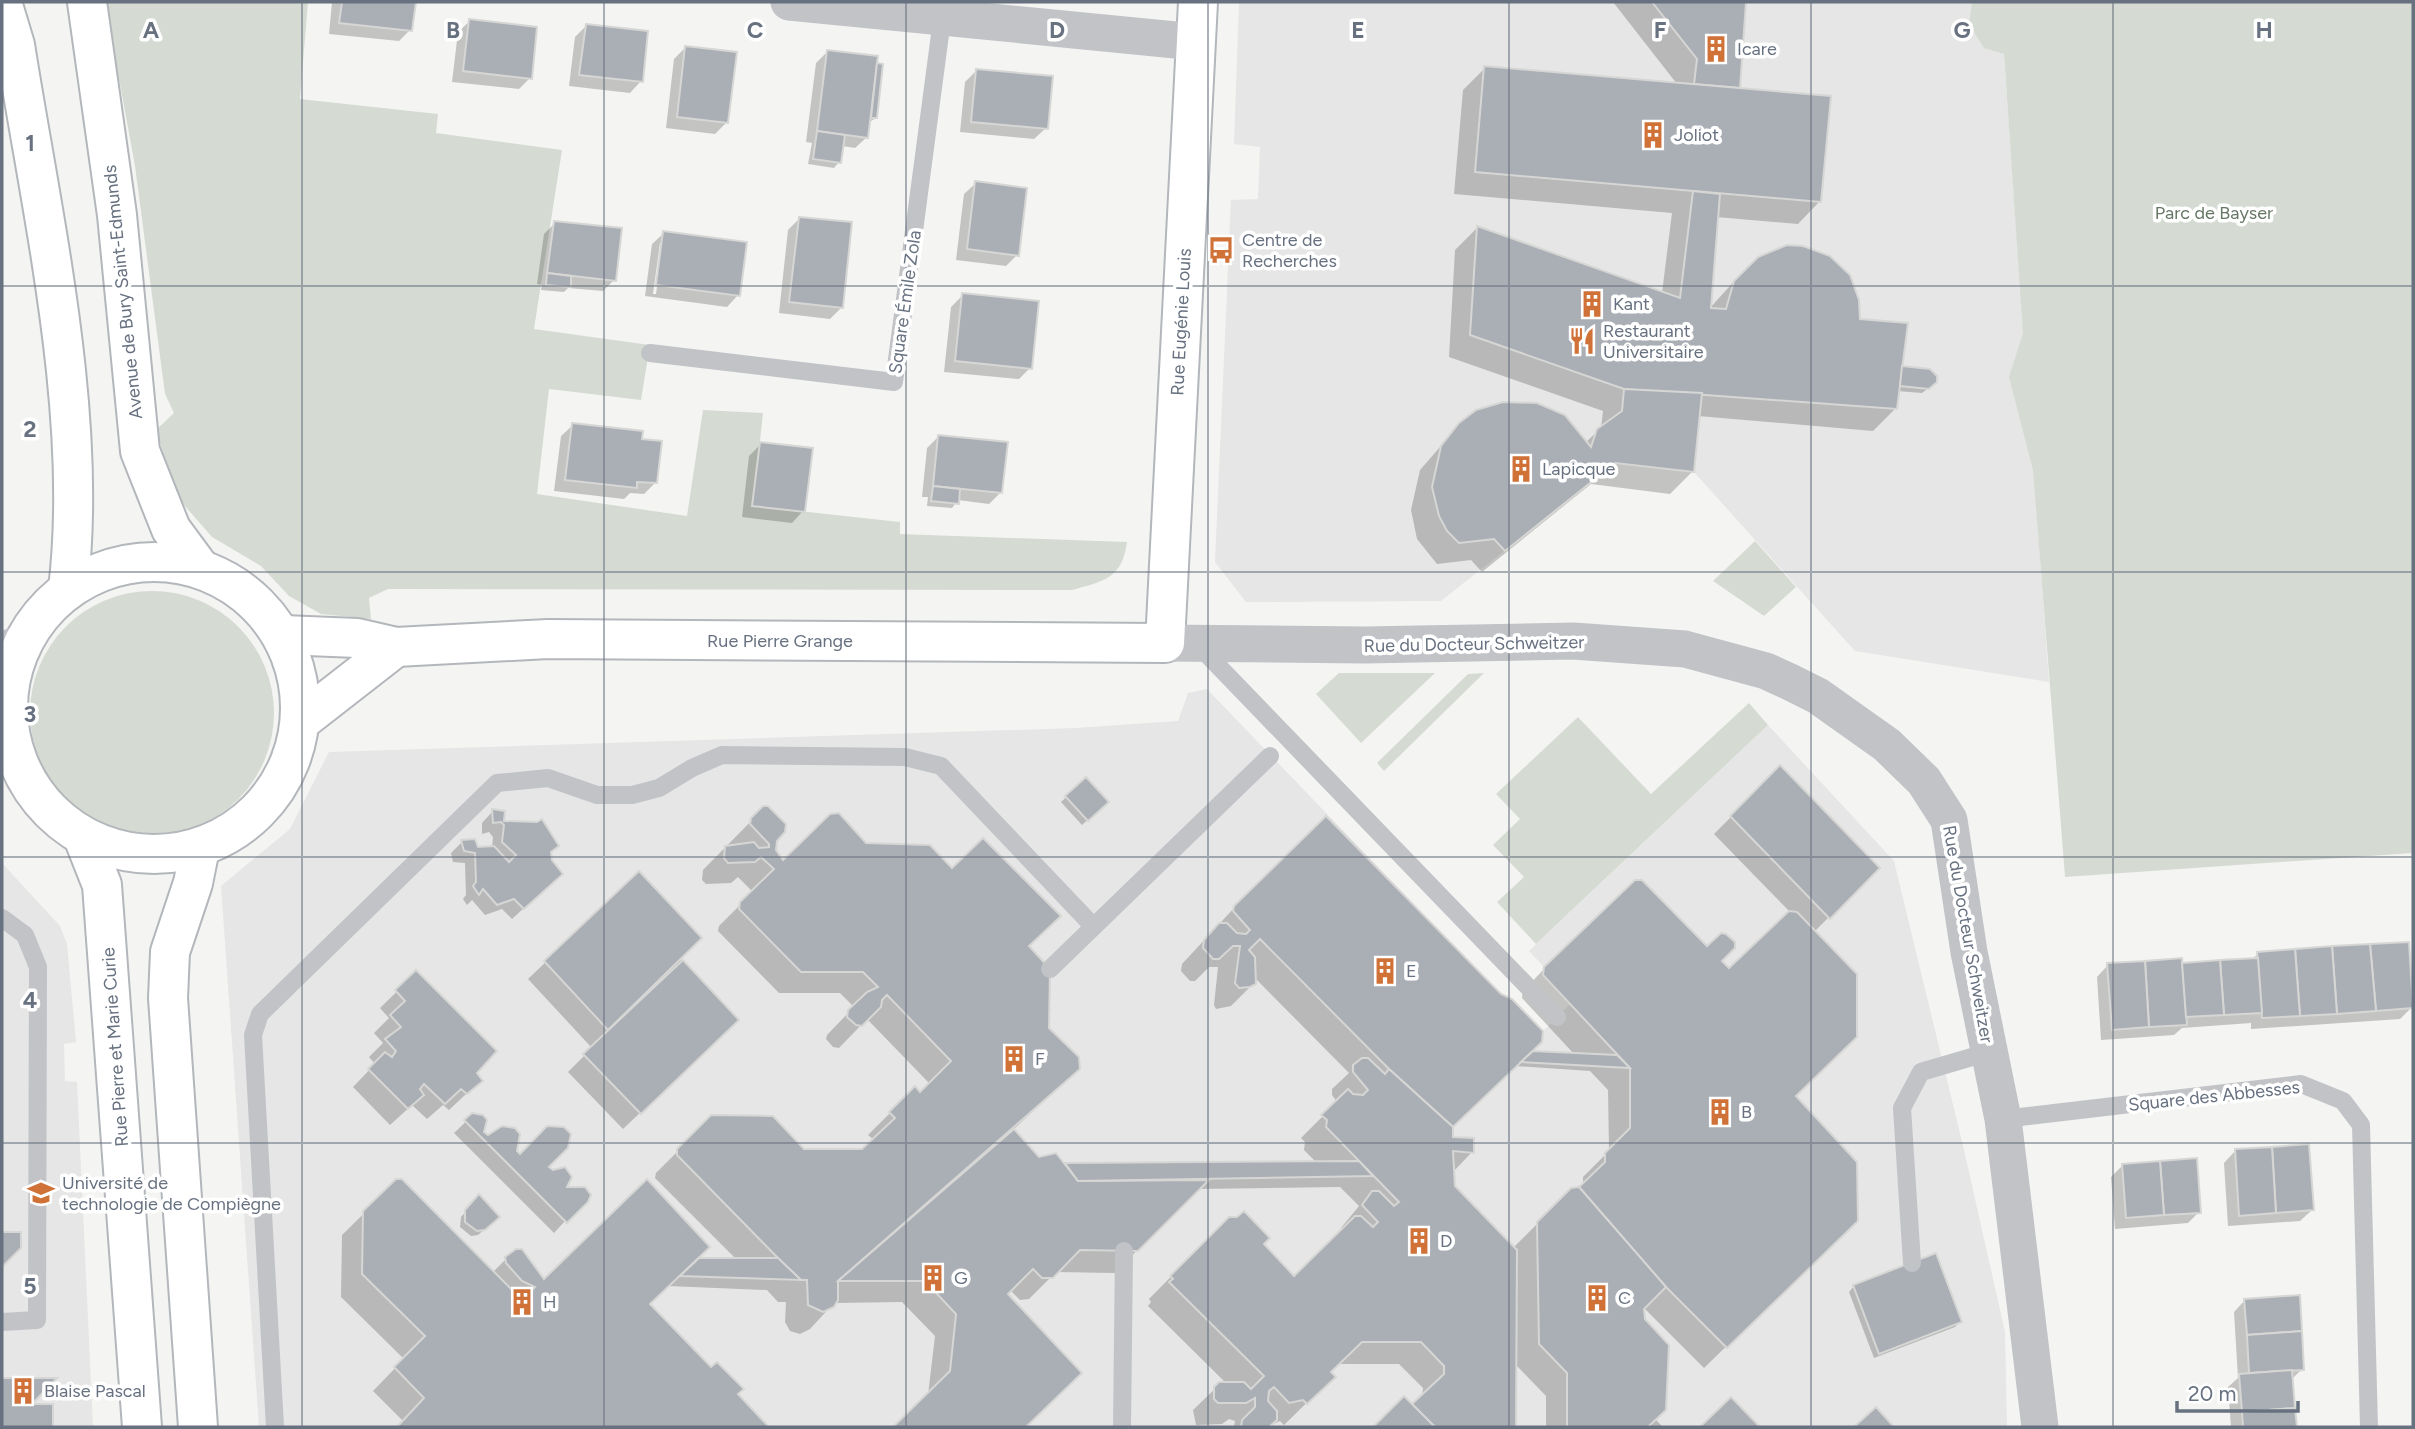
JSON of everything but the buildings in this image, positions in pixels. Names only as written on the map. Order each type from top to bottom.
[{"type":"main road","points":[[2,2],[15,45],[59,320],[73,472],[72,552],[68,589]]},
{"type":"main road","name":"Avenue de Bury Saint-Edmunds","points":[[87,2],[117,215],[140,451],[171,529],[200,567]]},
{"type":"main road","name":"Rue Eugénie Louis","points":[[1181,644],[1198,2]]},
{"type":"main road","points":[[154,560],[200,567],[233,583],[261,606],[283,635],[299,677],[301,722],[291,763],[269,800],[238,829],[200,848],[160,855],[121,851],[83,837],[51,813],[26,781],[6,740],[12,647],[41,613],[68,589],[108,568],[154,560]]},
{"type":"main road","name":"Rue Pierre Grange","points":[[283,635],[357,638],[396,647],[548,639],[1181,644]]},
{"type":"main road","points":[[301,722],[396,647]]},
{"type":"main road","name":"Rue Pierre et Marie Curie","points":[[83,837],[102,885],[142,1427]]},
{"type":"main road","points":[[198,1427],[168,998],[170,952],[193,883],[200,848]]},
{"type":"street","points":[[789,2],[943,10],[1196,42]]},
{"type":"street","name":"Rue du Docteur Schweitzer","points":[[1181,644],[1573,641],[1685,649],[1766,671],[1818,696],[1887,745],[1924,781],[1949,820],[1969,952],[2003,1119],[2040,1427]]},
{"type":"lane","name":"Square Émile Zola","points":[[650,353],[894,382],[943,10]]},
{"type":"lane","points":[[1181,644],[1557,1017]]},
{"type":"lane","points":[[275,1427],[253,1035],[260,1014],[497,783],[548,778],[597,795],[632,795],[659,788],[692,768],[722,755],[905,757],[941,766],[1093,926]]},
{"type":"lane","points":[[1050,969],[1270,756]]},
{"type":"lane","points":[[2,918],[25,935],[38,967],[38,1021],[37,1320],[2,1322]]},
{"type":"lane","points":[[1912,1263],[1902,1108],[1921,1072],[1989,1052]]},
{"type":"lane","name":"Square des Abbesses","points":[[2003,1119],[2301,1084],[2343,1101],[2361,1125],[2369,1427]]},
{"type":"lane","points":[[1122,1427],[1124,1251]]},
{"type":"shaded area","points":[[1239,2],[2000,2],[2049,682],[1855,651],[1694,472],[1615,463],[1441,601],[1246,602],[1215,562],[1231,200],[1258,199],[1260,147],[1234,144]]},
{"type":"shaded area","points":[[1207,689],[1500,994],[1512,999],[1543,1031],[1570,1004],[1543,975],[1544,967],[1529,951],[1768,725],[1894,861],[2005,1332],[2007,1427],[259,1427],[221,886],[290,829],[329,752],[1076,728],[1178,721],[1188,693]]},
{"type":"shaded area","name":"Université de technologie de Compiègne","points":[[2,863],[60,926],[67,944],[76,1042],[64,1044],[65,1081],[77,1082],[93,1427],[2,1427]]},
{"type":"green space","points":[[105,2],[308,2],[300,99],[438,114],[436,133],[562,150],[534,329],[650,345],[641,400],[549,389],[537,494],[687,516],[703,410],[763,413],[753,506],[900,522],[900,534],[1127,542],[1121,564],[1102,581],[1072,590],[388,589],[369,598],[371,619],[321,614],[289,596],[261,566],[212,537],[177,497],[156,430],[174,413],[165,394],[135,166]]},
{"type":"green space","name":"Parc de Bayser","points":[[1972,2],[2413,2],[2413,853],[2065,877],[2033,470],[2009,377],[2023,333],[2004,54],[1984,48],[1969,24]]},
{"type":"green space","points":[[1755,541],[1796,587],[1764,616],[1713,581]]},
{"type":"green space","points":[[164,591],[210,605],[238,627],[254,645],[265,666],[272,689],[272,737],[265,760],[254,781],[238,799],[220,815],[199,826],[164,835],[140,835],[105,826],[84,815],[50,781],[39,760],[32,737],[30,701],[39,666],[50,645],[84,611],[105,600],[128,593]]},
{"type":"green space","points":[[1339,673],[1435,673],[1361,743],[1316,694]]},
{"type":"green space","points":[[1484,673],[1384,771],[1377,763],[1468,674]]},
{"type":"green space","points":[[1749,703],[1768,725],[1536,944],[1497,902],[1524,877],[1493,845],[1520,819],[1496,794],[1578,717],[1651,794]]},
{"type":"place","name":"Icare","points":[[1716,49]]},
{"type":"place","name":"Joliot","points":[[1653,135]]},
{"type":"place","name":"Centre de Recherches","points":[[1221,250]]},
{"type":"place","name":"Kant","points":[[1592,304]]},
{"type":"place","name":"Restaurant Universitaire","points":[[1582,341]]},
{"type":"place","name":"Lapicque","points":[[1521,469]]},
{"type":"place","name":"E","points":[[1385,971]]},
{"type":"place","name":"F","points":[[1014,1059]]},
{"type":"place","name":"B","points":[[1720,1112]]},
{"type":"place","name":"Université de technologie de Compiègne","points":[[41,1193]]},
{"type":"place","name":"D","points":[[1419,1241]]},
{"type":"place","name":"G","points":[[933,1278]]},
{"type":"place","name":"C","points":[[1597,1298]]},
{"type":"place","name":"H","points":[[522,1302]]},
{"type":"place","name":"Blaise Pascal","points":[[23,1391]]}]
